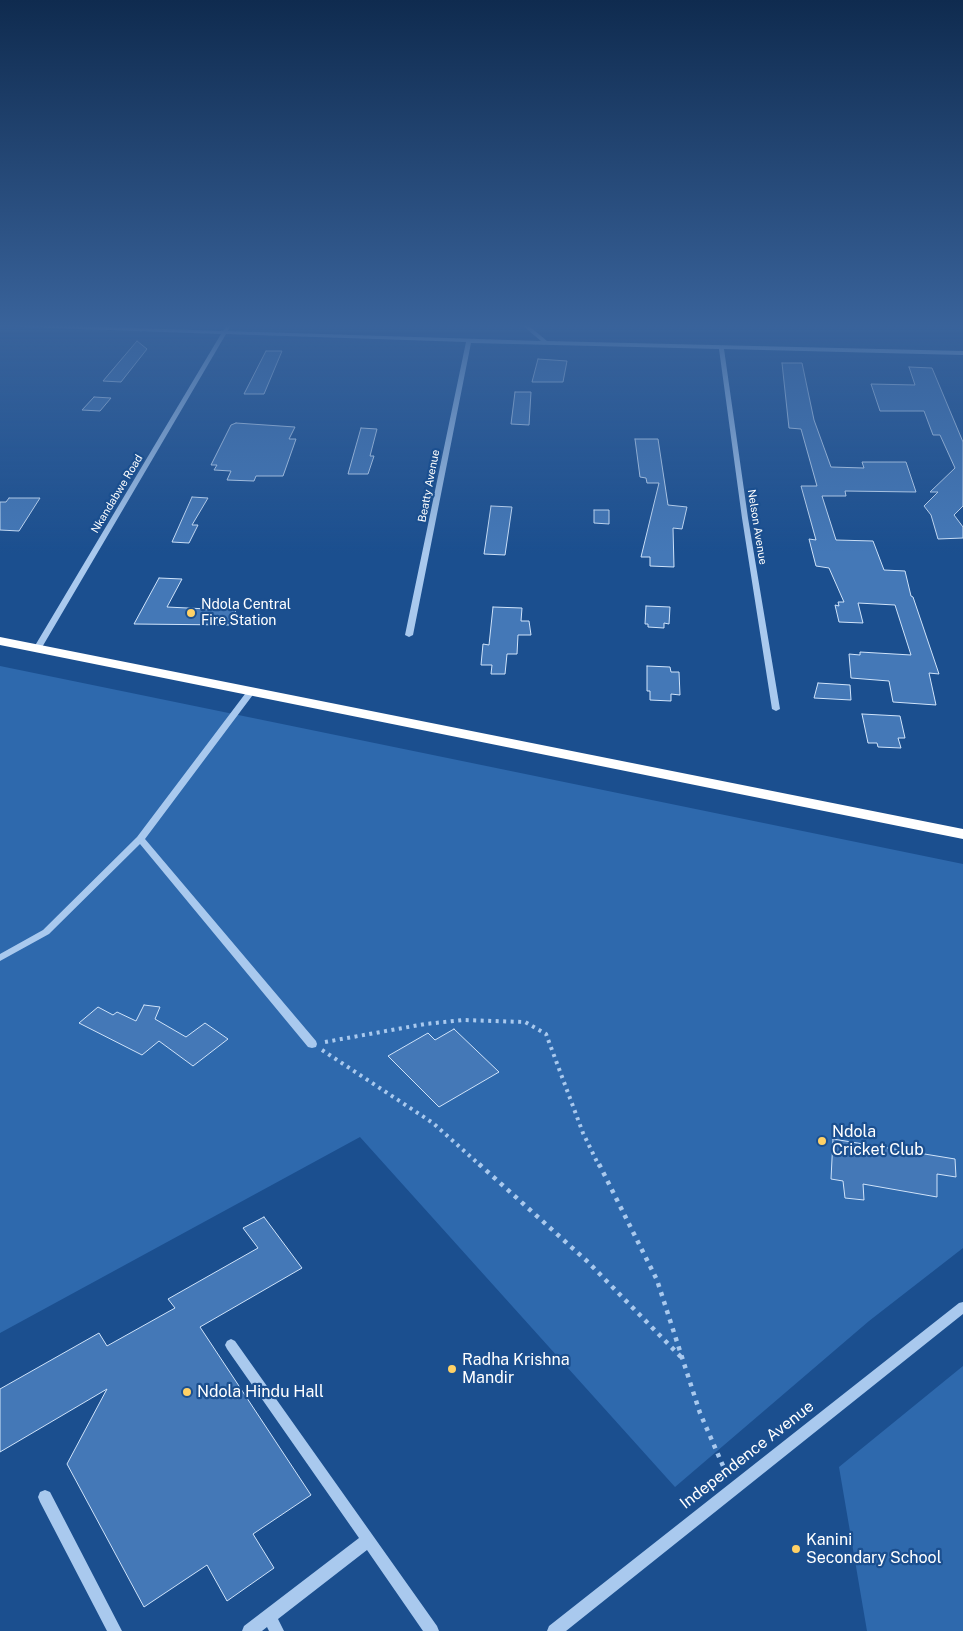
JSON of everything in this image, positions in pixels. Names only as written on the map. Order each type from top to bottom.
[{"type":"highway","points":[[0,641],[963,834]]},
{"type":"street","name":"Nkandabwe Road","points":[[37,649],[183,401]]},
{"type":"street","name":"Beatty Avenue","points":[[409,635],[456,401]]},
{"type":"street","name":"Nelson Avenue","points":[[729,401],[745,518],[776,708]]},
{"type":"street","points":[[0,958],[46,932],[140,839],[251,692]]},
{"type":"street","points":[[140,839],[312,1044]]},
{"type":"street","name":"Independence Avenue","points":[[554,1631],[963,1306]]},
{"type":"street","points":[[231,1345],[432,1631]]},
{"type":"street","points":[[45,1497],[114,1631]]},
{"type":"street","points":[[249,1631],[368,1540]]},
{"type":"street","points":[[269,1617],[277,1631]]},
{"type":"path","points":[[312,1044],[425,1024],[464,1020],[526,1022],[546,1034],[583,1133],[657,1280],[700,1414],[733,1488]]},
{"type":"path","points":[[312,1044],[433,1123],[588,1262],[682,1357]]},
{"type":"shaded area","points":[[0,666],[963,864],[963,1248],[869,1321],[675,1487],[360,1137],[0,1333]]},
{"type":"shaded area","points":[[963,1366],[963,1631],[867,1631],[839,1467]]},
{"type":"building","points":[[90,401],[108,401],[100,411],[82,410]]},
{"type":"building","points":[[514,401],[530,401],[529,425],[511,424]]},
{"type":"building","points":[[786,401],[810,401],[814,420],[831,467],[864,468],[862,462],[906,462],[916,492],[845,491],[846,496],[822,496],[836,540],[873,541],[884,570],[905,571],[911,596],[913,597],[939,674],[929,673],[936,705],[893,702],[889,681],[851,678],[849,654],[860,655],[860,652],[911,655],[895,605],[858,603],[863,623],[839,622],[835,605],[839,606],[838,602],[844,602],[829,568],[816,566],[809,539],[816,540],[801,486],[817,486],[801,429],[789,428]]},
{"type":"building","points":[[877,401],[946,401],[963,442],[963,506],[954,515],[963,527],[963,538],[938,539],[931,515],[924,506],[938,492],[930,492],[955,468],[940,435],[933,435],[924,411],[880,411]]},
{"type":"building","points":[[236,423],[295,427],[289,439],[296,439],[283,476],[256,476],[254,481],[227,480],[231,471],[214,470],[217,465],[211,465],[231,425]]},
{"type":"building","points":[[361,428],[377,429],[370,456],[374,456],[368,474],[348,474]]},
{"type":"building","points":[[635,439],[658,439],[668,505],[687,507],[682,529],[673,528],[674,567],[650,566],[650,557],[641,557],[659,483],[647,483],[646,478],[640,477]]},
{"type":"building","points":[[192,497],[208,498],[192,525],[198,525],[189,543],[172,542]]},
{"type":"building","points":[[9,498],[40,498],[19,531],[0,530],[0,502],[6,502]]},
{"type":"building","points":[[491,506],[512,507],[505,555],[484,554]]},
{"type":"building","points":[[594,510],[609,510],[609,524],[594,523]]},
{"type":"building","points":[[159,578],[182,579],[167,607],[208,609],[212,600],[240,602],[229,625],[134,624]]},
{"type":"building","points":[[646,606],[670,607],[669,624],[664,623],[664,628],[648,627],[648,624],[645,624]]},
{"type":"building","points":[[493,607],[522,608],[521,621],[529,621],[531,635],[518,635],[517,654],[507,654],[505,674],[491,674],[492,665],[481,665],[483,644],[489,645]]},
{"type":"building","points":[[647,666],[670,667],[671,672],[679,672],[680,695],[671,694],[671,701],[650,700],[650,691],[647,691]]},
{"type":"building","points":[[818,683],[850,685],[851,700],[814,698]]},
{"type":"building","points":[[862,714],[900,716],[905,738],[898,738],[901,748],[878,747],[877,743],[868,743]]},
{"type":"building","points":[[144,1005],[160,1007],[155,1019],[186,1037],[205,1023],[228,1039],[193,1066],[159,1041],[142,1055],[79,1023],[98,1007],[113,1015],[117,1012],[136,1021]]},
{"type":"building","points":[[454,1029],[499,1072],[439,1107],[388,1056],[428,1033],[435,1040]]},
{"type":"building","points":[[833,1139],[955,1159],[956,1177],[937,1174],[937,1197],[863,1184],[864,1200],[845,1198],[843,1181],[831,1179]]},
{"type":"building","name":"Ndola Hindu Hall","points":[[264,1217],[302,1268],[200,1327],[311,1495],[253,1534],[274,1568],[227,1601],[207,1565],[144,1607],[67,1464],[107,1389],[0,1452],[0,1389],[99,1333],[107,1346],[175,1308],[168,1299],[258,1248],[243,1228]]},
{"type":"place","name":"Ndola Central Fire Station","points":[[191,613]]},
{"type":"place","name":"Ndola Cricket Club","points":[[822,1141]]},
{"type":"place","name":"Radha Krishna Mandir","points":[[452,1369]]},
{"type":"place","name":"Ndola Hindu Hall","points":[[187,1392]]},
{"type":"place","name":"Kanini Secondary School","points":[[796,1549]]}]
